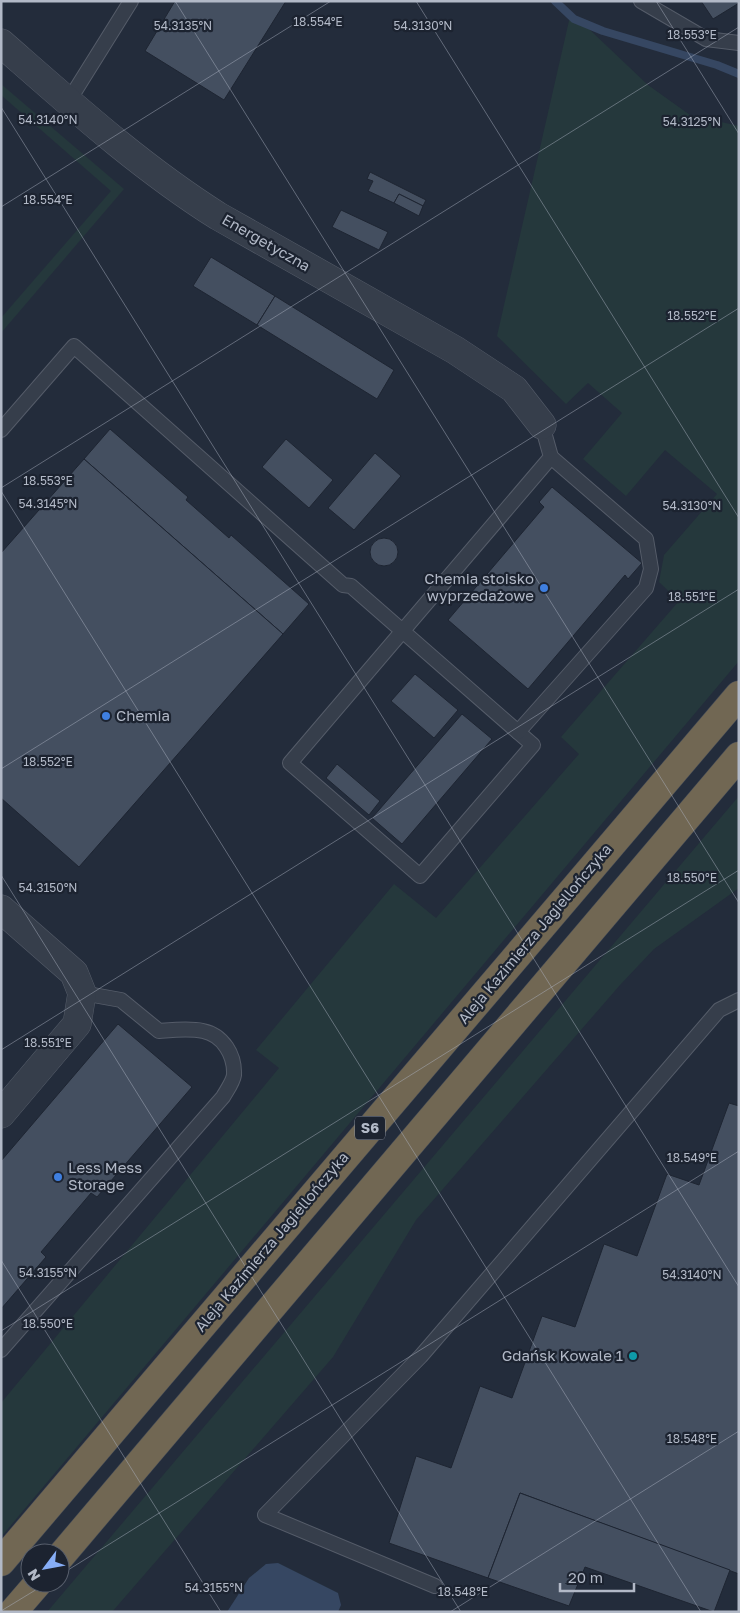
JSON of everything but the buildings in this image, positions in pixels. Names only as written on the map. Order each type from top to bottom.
[{"type":"highway","name":"Aleja Kazimierza Jagiellończyka","points":[[1,1562],[739,694]]},
{"type":"highway","name":"S6","points":[[70,1545],[739,756]]},
{"type":"highway","points":[[13,1612],[29,1593]]},
{"type":"street","name":"Energetyczna","points":[[1,43],[141,163],[180,192],[218,216],[455,350],[514,389],[542,425]]},
{"type":"street","points":[[1,909],[74,973],[82,993],[78,1024],[1,1114]]},
{"type":"lane","points":[[68,102],[131,1]]},
{"type":"lane","points":[[640,1],[706,39],[739,43]]},
{"type":"lane","points":[[1,430],[74,346],[343,585],[351,586],[402,631],[533,745],[420,876],[290,763],[402,631],[551,457]]},
{"type":"lane","points":[[518,732],[646,588],[651,569],[646,539],[551,457],[542,425]]},
{"type":"lane","points":[[1,1350],[224,1096],[234,1077],[232,1057],[221,1039],[204,1031],[159,1031],[120,1000],[82,993]]},
{"type":"lane","points":[[435,1586],[264,1515],[421,1356],[719,1010],[739,1000]]},
{"type":"green space","points":[[571,12],[648,85],[690,115],[739,126],[739,661],[1,1537],[1,1403],[279,1068],[256,1050],[394,884],[436,918],[579,754],[561,737],[679,601],[659,582],[664,555],[717,494],[665,450],[626,496],[583,459],[622,413],[588,383],[566,404],[497,336]]},
{"type":"green space","points":[[1,84],[124,189],[1,333],[1,318],[111,191],[1,95]]},
{"type":"green space","points":[[739,796],[739,888],[654,949],[620,985],[416,1220],[333,1357],[112,1612],[47,1612],[63,1593],[70,1593],[70,1585]]},
{"type":"water","points":[[278,1563],[338,1593],[341,1605],[338,1612],[227,1612],[249,1578],[266,1564]]},
{"type":"waterway","points":[[555,1],[574,19],[603,31],[717,65],[739,74]]},
{"type":"place","name":"Chemia stoisko wyprzedażowe","points":[[544,588]]},
{"type":"place","name":"Chemia","points":[[106,716]]},
{"type":"place","name":"Less Mess Storage","points":[[58,1177]]},
{"type":"place","name":"Gdańsk Kowale 1","points":[[633,1356]]}]
